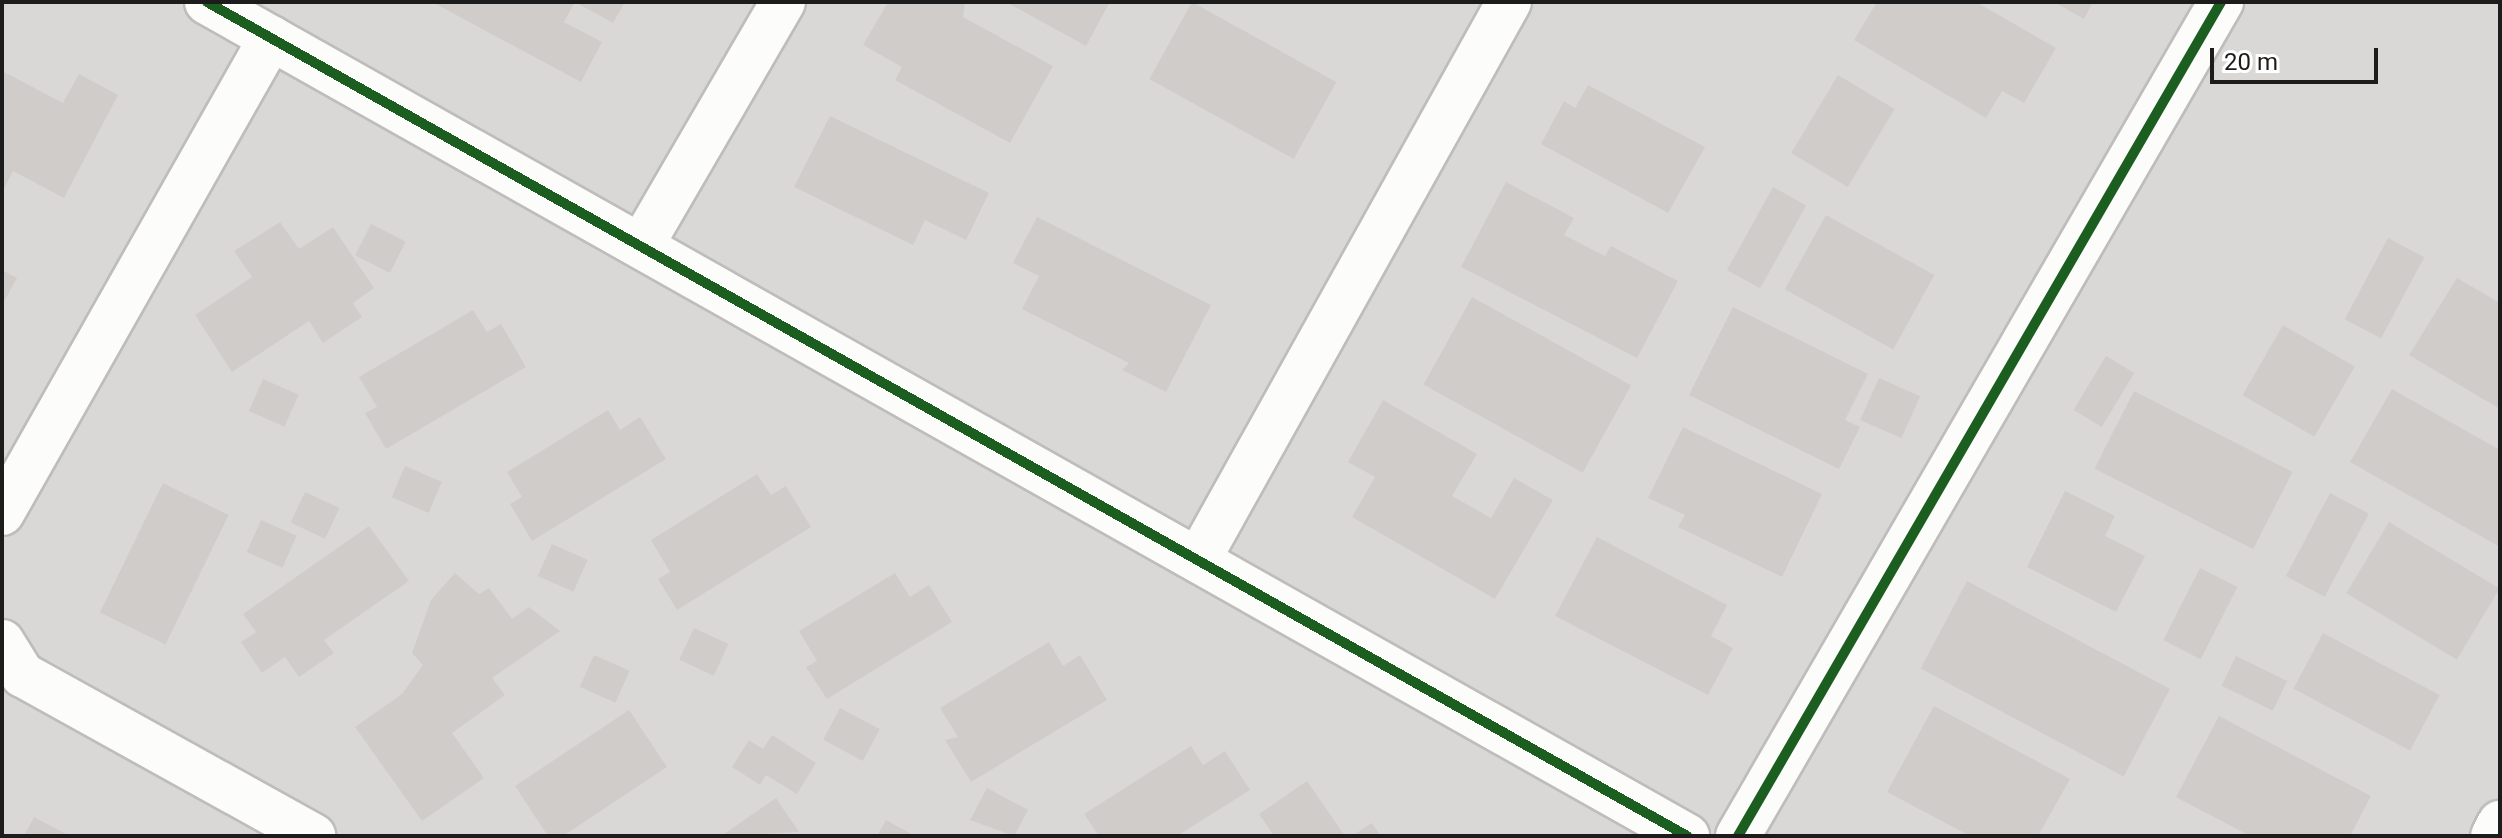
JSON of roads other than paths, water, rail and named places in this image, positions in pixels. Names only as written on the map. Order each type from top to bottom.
[{"type":"street","points":[[207,2],[1687,836]]},
{"type":"street","points":[[641,246],[783,2]]},
{"type":"street","points":[[1198,560],[1509,2]]},
{"type":"street","points":[[1738,836],[2221,2]]},
{"type":"street","points":[[2,513],[271,38]]},
{"type":"street","points":[[2,642],[23,675],[313,836]]},
{"type":"street","points":[[2493,836],[2500,823]]}]
